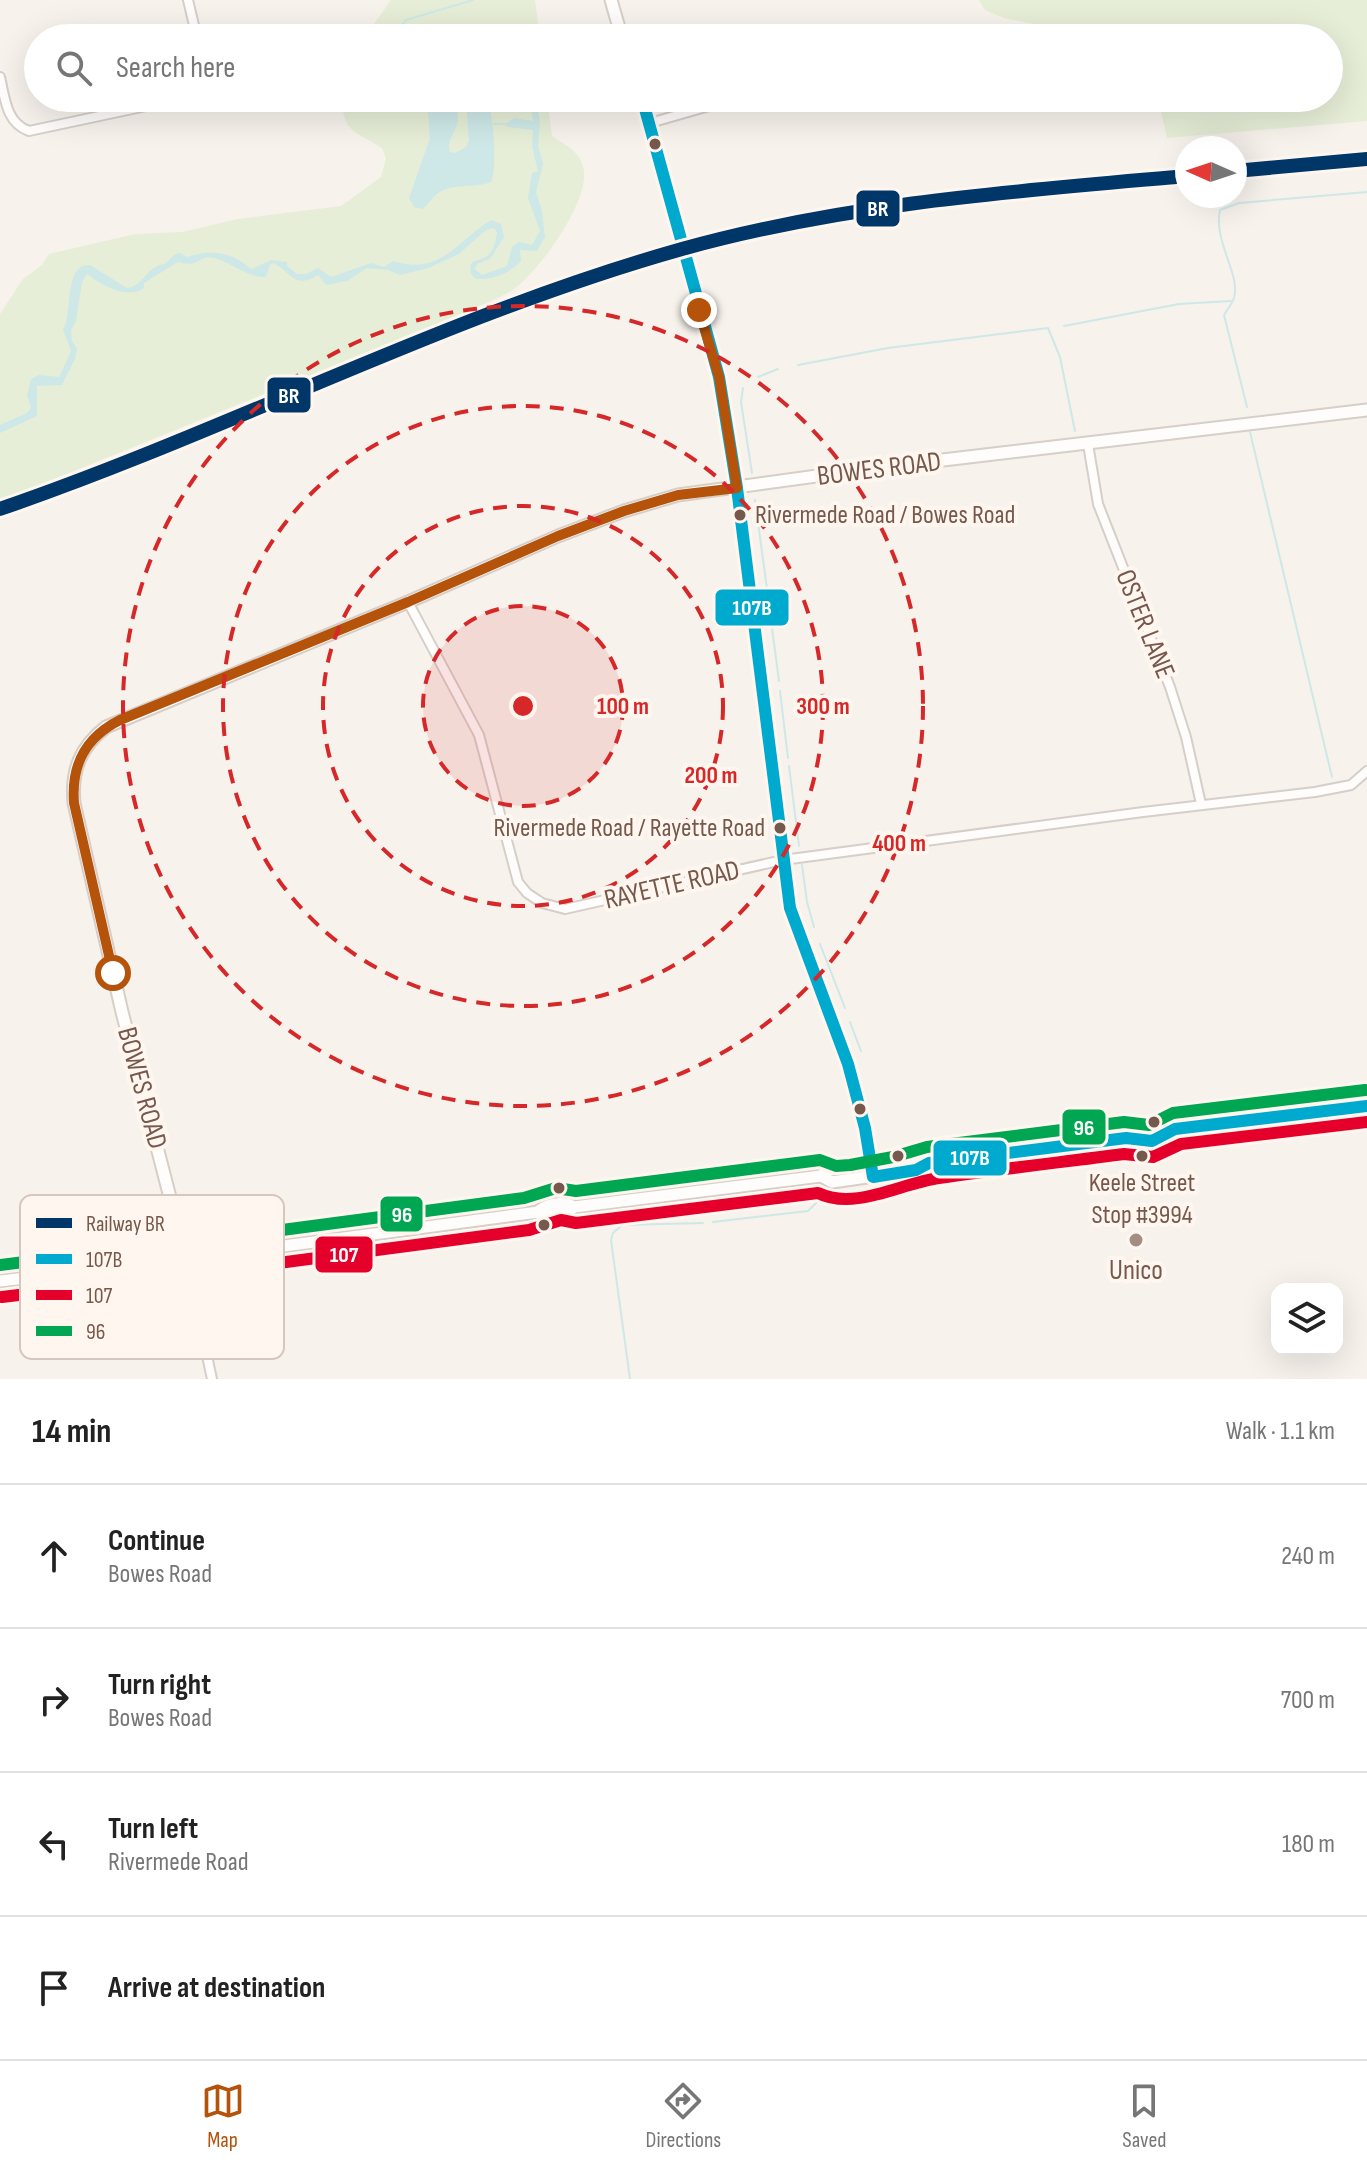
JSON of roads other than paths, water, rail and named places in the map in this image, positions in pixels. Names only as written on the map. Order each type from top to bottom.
[{"type":"street","points":[[188,0],[194,24]]},
{"type":"street","points":[[611,0],[618,24]]},
{"type":"street","points":[[0,77],[11,116],[17,127],[29,131],[118,112]]},
{"type":"street","points":[[646,112],[719,377],[737,488],[783,860],[796,928],[843,1050],[857,1097],[872,1171]]},
{"type":"street","points":[[650,123],[688,112]]},
{"type":"street","name":"BOWES ROAD","points":[[170,1195],[122,1012],[76,814],[73,790],[76,765],[96,735],[117,722],[408,602],[556,537],[624,511],[678,495],[886,466],[1367,410]]},
{"type":"street","name":"OSTER LANE","points":[[1088,444],[1098,504],[1170,687],[1186,737],[1201,804]]},
{"type":"street","name":"RAYETTE ROAD","points":[[408,602],[479,735],[518,882],[534,899],[549,907],[565,909],[783,860],[1340,788],[1351,785],[1367,771]]},
{"type":"street","points":[[284,1246],[538,1212],[543,1207],[567,1203],[574,1207],[821,1176],[829,1170],[872,1171],[914,1160],[929,1163],[1126,1138],[1134,1131],[1367,1106]]},
{"type":"street","points":[[0,1281],[20,1279]]},
{"type":"street","name":"BOWES ROAD","points":[[208,1359],[212,1379]]},
{"type":"water","points":[[428,112],[457,112],[456,128],[449,147],[450,152],[455,153],[466,147],[469,141],[467,112],[490,112],[494,154],[491,182],[443,190],[423,209],[414,207],[409,198],[430,138]]},
{"type":"water","points":[[532,112],[538,112],[538,146],[543,164],[536,192],[545,237],[537,251],[520,250],[521,261],[512,269],[489,278],[476,279],[471,274],[472,263],[489,255],[493,249],[497,232],[494,228],[486,230],[459,254],[428,268],[400,275],[388,270],[367,268],[347,281],[326,285],[318,275],[304,281],[298,280],[273,263],[266,277],[260,277],[210,257],[191,264],[178,262],[144,283],[144,288],[130,292],[107,286],[87,274],[82,282],[76,321],[71,330],[77,349],[75,359],[62,385],[37,386],[37,416],[0,433],[0,425],[27,413],[31,408],[27,395],[31,379],[39,375],[59,377],[71,351],[63,330],[71,287],[76,272],[82,266],[90,265],[127,288],[138,284],[154,268],[181,253],[187,257],[204,253],[221,254],[237,259],[251,269],[271,260],[287,262],[287,266],[297,274],[306,274],[318,268],[331,277],[371,263],[384,267],[393,261],[423,264],[435,260],[491,220],[501,224],[504,237],[490,259],[477,264],[475,269],[482,275],[507,266],[512,247],[519,242],[532,245],[540,231],[528,198],[532,173],[538,171],[532,146],[533,130],[507,127],[506,124],[514,118],[533,121]]},
{"type":"waterway","points":[[403,24],[406,20],[473,0]]},
{"type":"waterway","points":[[494,124],[509,124]]},
{"type":"waterway","points":[[1247,407],[1224,315],[1233,300],[1235,289],[1220,234],[1220,210],[1239,203],[1367,192]]},
{"type":"waterway","points":[[1064,326],[1179,304],[1231,301]]},
{"type":"waterway","points":[[798,365],[888,348],[1048,328],[1060,357],[1075,431]]},
{"type":"waterway","points":[[758,377],[778,369]]},
{"type":"waterway","points":[[743,388],[741,402],[752,473]]},
{"type":"waterway","points":[[1250,432],[1332,777]]},
{"type":"waterway","points":[[755,500],[767,589]]},
{"type":"waterway","points":[[770,613],[779,681]]},
{"type":"waterway","points":[[780,691],[788,758]]},
{"type":"waterway","points":[[789,766],[799,846]]},
{"type":"waterway","points":[[802,865],[814,927]]},
{"type":"waterway","points":[[820,944],[845,1008]]},
{"type":"waterway","points":[[850,1022],[861,1051]]},
{"type":"waterway","points":[[713,1222],[808,1211],[822,1197]]},
{"type":"waterway","points":[[630,1379],[611,1240],[613,1233],[622,1225],[703,1223]]},
{"type":"rail line","name":"BR","points":[[1247,170],[1367,159]]},
{"type":"rail line","name":"BR","points":[[0,509],[86,478],[509,306],[682,249],[744,233],[869,210],[1175,177]]},
{"type":"place","name":"Rivermede Road / Bowes Road","points":[[740,515]]},
{"type":"place","name":"Rivermede Road / Rayette Road","points":[[780,828]]},
{"type":"place","name":"Keele Street Stop #3994","points":[[1142,1156]]},
{"type":"place","name":"Unico","points":[[1136,1240]]}]
